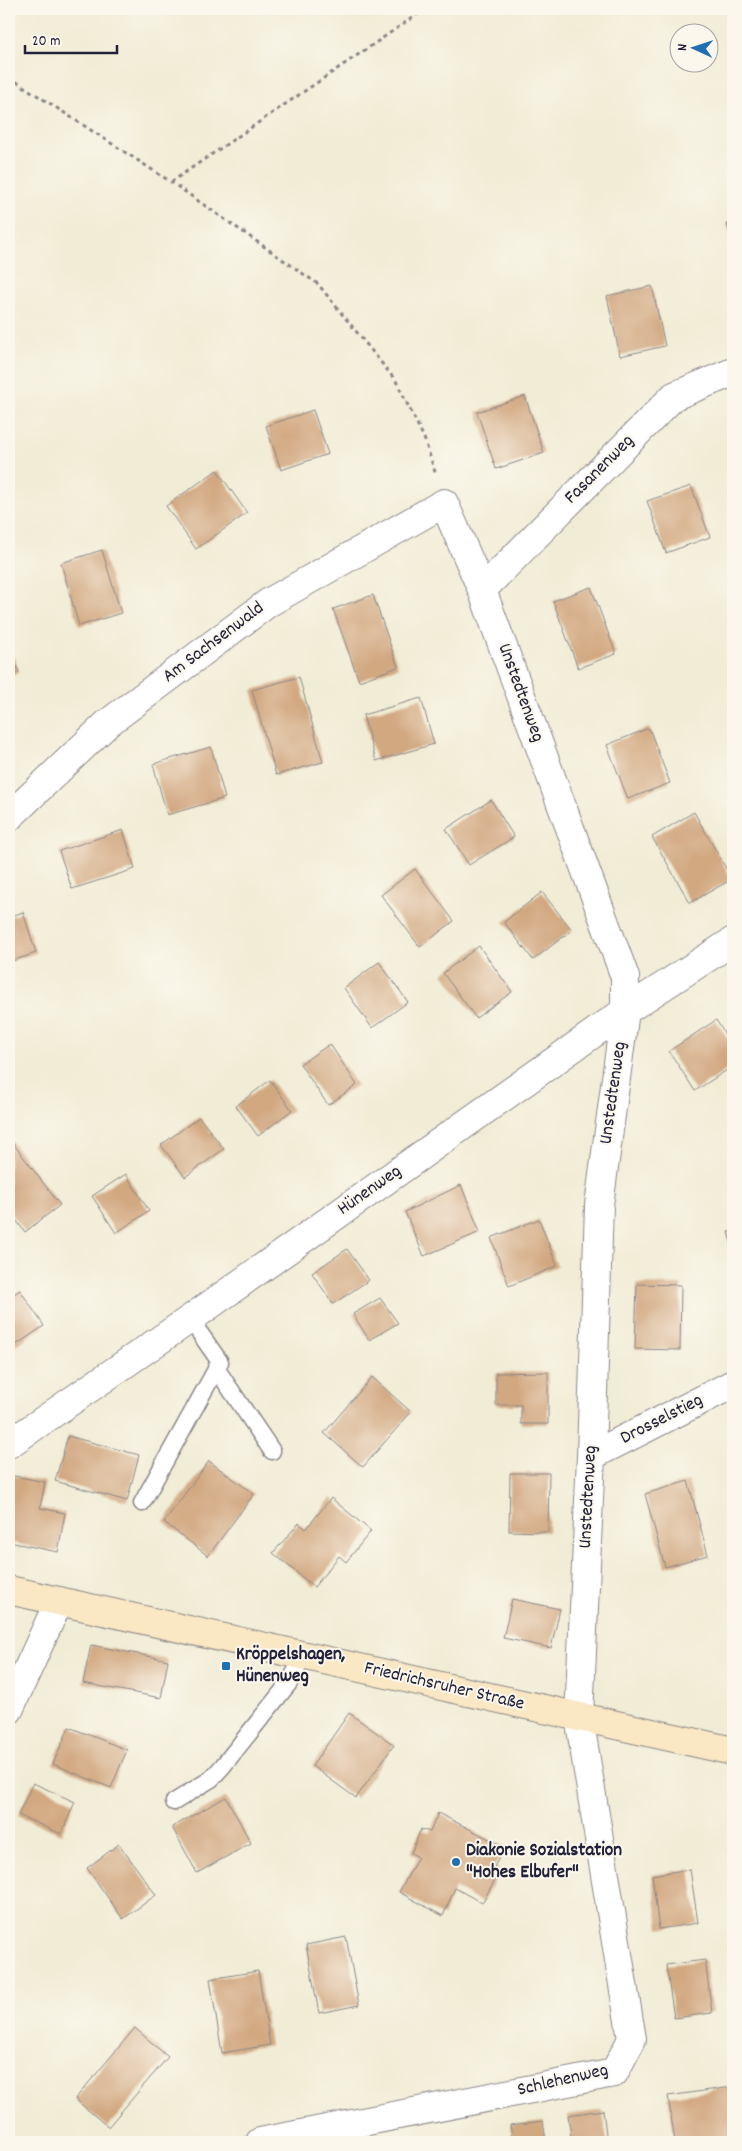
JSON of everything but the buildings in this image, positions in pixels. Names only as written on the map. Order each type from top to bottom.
[{"type":"main road","name":"Friedrichsruher Straße","points":[[9,1590],[733,1751]]},
{"type":"street","name":"Fasanenweg","points":[[482,590],[674,396],[733,372]]},
{"type":"street","name":"Unstedtenweg","points":[[444,503],[482,590],[626,977],[625,1011],[599,1205],[591,1456],[579,1717]]},
{"type":"street","name":"Am Sachsenwald","points":[[9,817],[108,724],[268,602],[444,503]]},
{"type":"street","name":"Hünenweg","points":[[9,1444],[190,1319],[625,1011],[733,941]]},
{"type":"street","name":"Drosselstieg","points":[[591,1456],[733,1384]]},
{"type":"street","points":[[9,1710],[59,1601]]},
{"type":"street","name":"Schlehenweg","points":[[260,2142],[305,2138],[614,2073],[632,2039],[579,1717]]},
{"type":"lane","points":[[142,1503],[220,1362],[190,1319]]},
{"type":"lane","points":[[216,1368],[272,1450]]},
{"type":"lane","points":[[174,1802],[211,1778],[222,1767],[289,1683],[304,1656]]},
{"type":"path","points":[[171,182],[425,9]]},
{"type":"path","points":[[9,77],[171,182],[318,284],[396,381],[424,438],[444,503]]},
{"type":"place","name":"Kröppelshagen, Hünenweg","points":[[226,1666]]},
{"type":"place","name":"Diakonie Sozialstation \"Hohes Elbufer\"","points":[[456,1862]]}]
